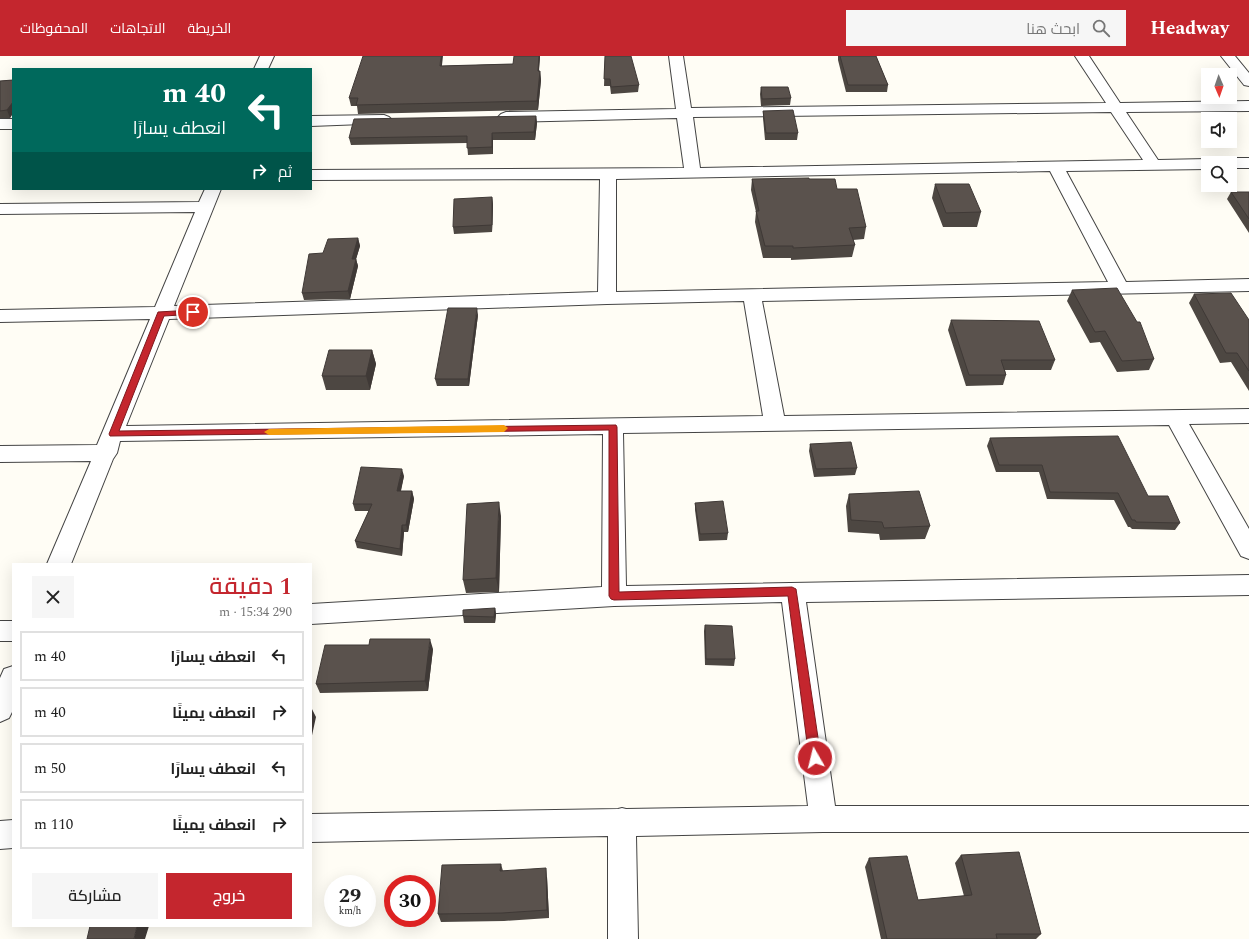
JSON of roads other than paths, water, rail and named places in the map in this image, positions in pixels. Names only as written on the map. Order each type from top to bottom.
[{"type":"street","points":[[261,68],[267,56]]},
{"type":"street","points":[[676,56],[693,172]]},
{"type":"street","points":[[1082,56],[1153,164]]},
{"type":"street","points":[[1228,56],[1249,82]]},
{"type":"street","points":[[494,117],[684,113],[1249,106]]},
{"type":"street","points":[[312,121],[398,119]]},
{"type":"street","points":[[0,124],[12,124]]},
{"type":"street","points":[[1237,163],[1249,163]]},
{"type":"street","points":[[312,175],[608,174],[1201,164]]},
{"type":"street","points":[[1055,166],[1120,288]]},
{"type":"street","points":[[607,298],[608,174]]},
{"type":"street","points":[[59,563],[110,443],[213,190]]},
{"type":"street","points":[[0,209],[205,207]]},
{"type":"street","points":[[0,316],[161,314],[607,298],[1249,284]]},
{"type":"street","points":[[752,295],[775,424]]},
{"type":"street","points":[[0,454],[110,443],[613,427],[1249,416]]},
{"type":"street","points":[[1175,417],[1249,550]]},
{"type":"street","points":[[613,427],[614,596]]},
{"type":"street","points":[[312,614],[614,596],[1249,585]]},
{"type":"street","points":[[792,592],[823,818]]},
{"type":"street","points":[[0,631],[12,631]]},
{"type":"street","points":[[0,710],[12,680]]},
{"type":"street","points":[[312,828],[823,818],[1249,819]]},
{"type":"street","points":[[622,822],[624,939]]},
{"type":"street","points":[[0,835],[12,834]]}]
